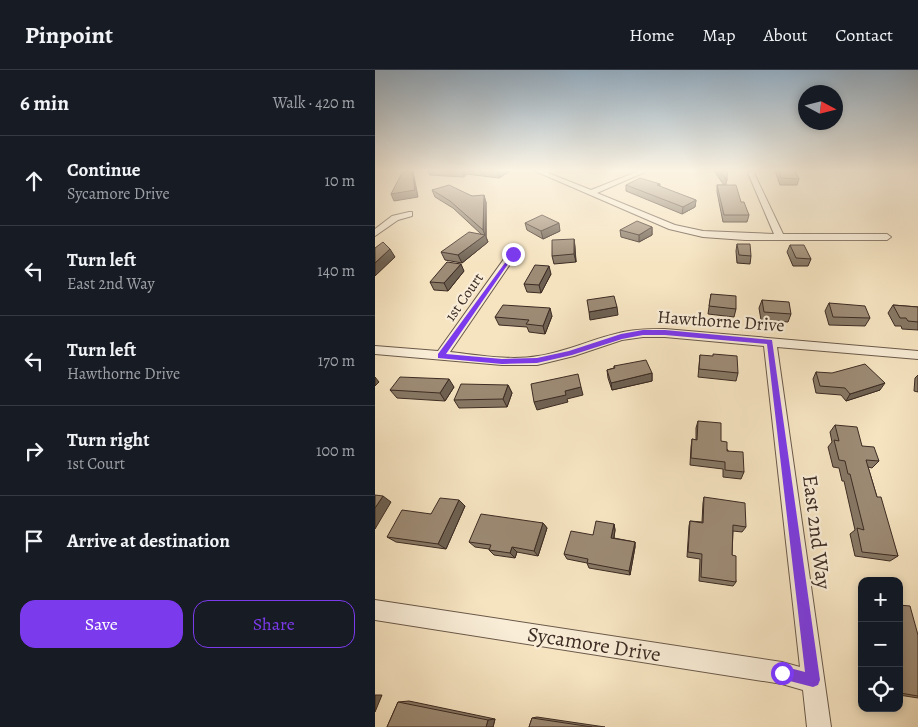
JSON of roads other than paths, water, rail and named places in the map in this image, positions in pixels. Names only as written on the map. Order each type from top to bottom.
[{"type":"street","points":[[612,202],[685,231],[723,236],[887,237]]},
{"type":"street","points":[[764,202],[780,237]]},
{"type":"street","points":[[375,233],[395,218],[409,214]]},
{"type":"street","name":"1st Court","points":[[441,356],[513,254]]},
{"type":"street","name":"Hawthorne Drive","points":[[375,350],[502,361],[537,360],[570,353],[621,336],[665,333],[918,354]]},
{"type":"street","name":"East 2nd Way","points":[[770,342],[819,727]]},
{"type":"street","name":"Sycamore Drive","points":[[375,610],[782,673],[813,680]]}]
